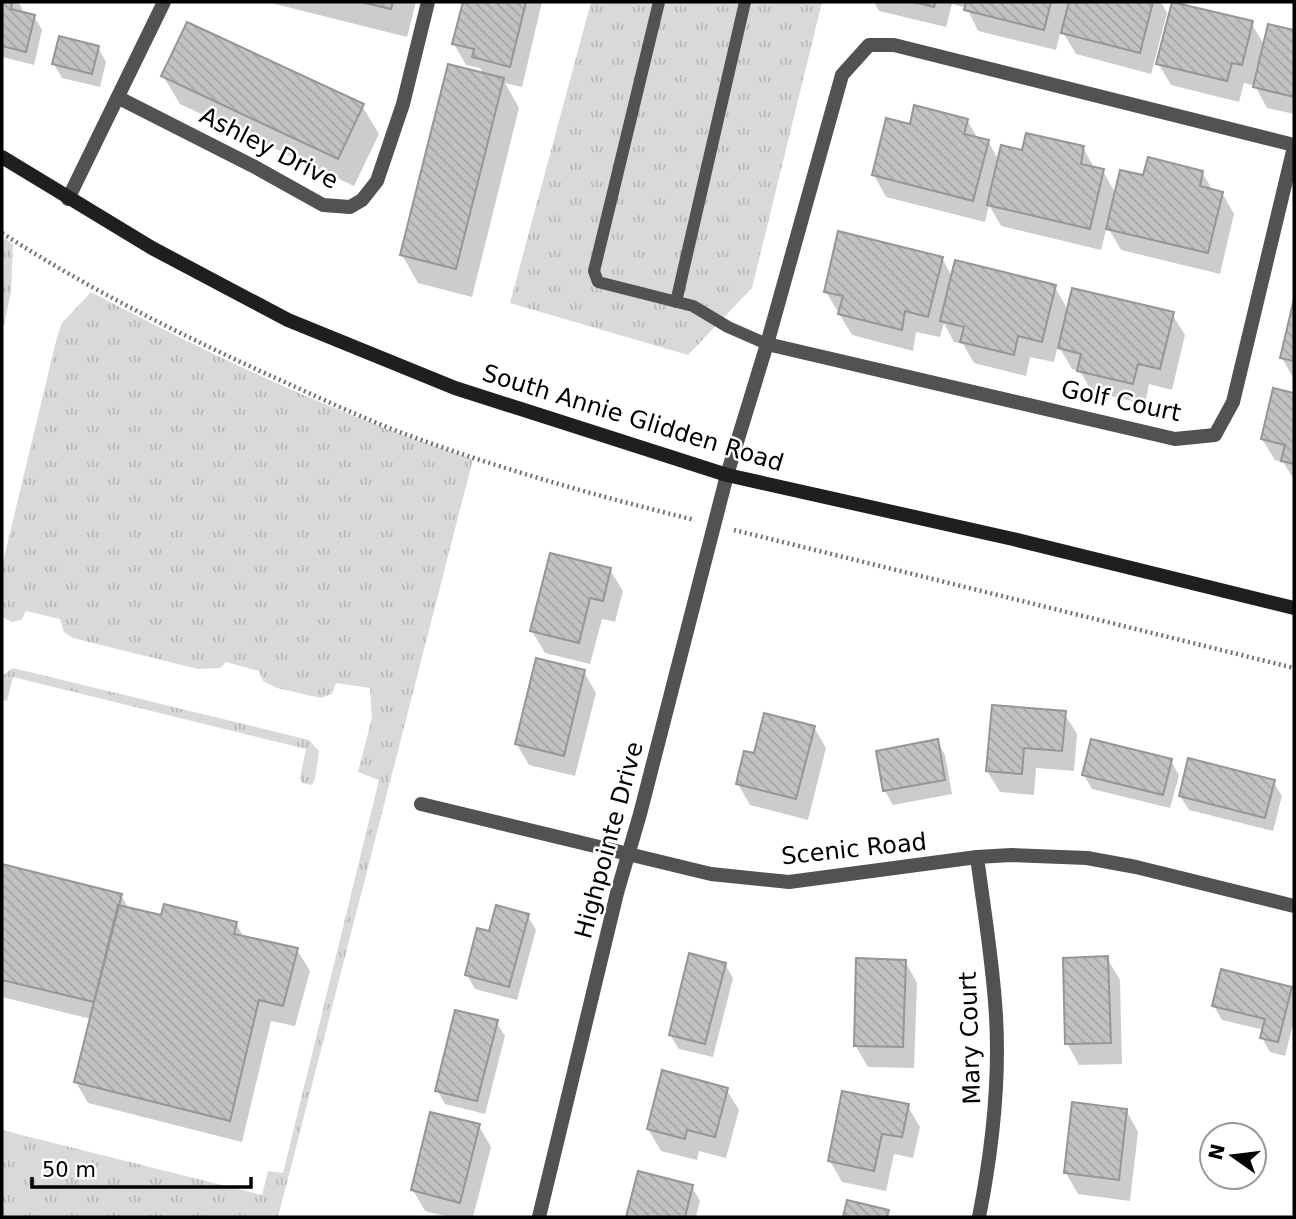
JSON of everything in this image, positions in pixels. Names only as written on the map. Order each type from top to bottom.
[{"type":"main road","name":"South Annie Glidden Road","points":[[2,157],[152,248],[288,320],[454,388],[727,475],[1013,539],[1294,608]]},
{"type":"street","points":[[68,199],[164,2]]},
{"type":"street","name":"Ashley Drive","points":[[118,98],[255,167],[323,205],[350,207],[362,200],[377,180],[403,104],[428,2]]},
{"type":"street","name":"Golf Court","points":[[727,475],[767,344],[842,75],[869,45],[894,44],[1294,146],[1233,402],[1215,435],[1175,439],[767,344]]},
{"type":"street","name":"Highpointe Drive","points":[[539,1217],[628,854],[727,475]]},
{"type":"street","name":"Scenic Road","points":[[421,804],[711,874],[789,882],[977,857],[1011,855],[1087,858],[1136,867],[1294,906]]},
{"type":"street","name":"Mary Court","points":[[977,857],[996,1016],[997,1065],[995,1111],[979,1217]]},
{"type":"lane","points":[[659,2],[594,271],[598,282],[693,306],[729,327],[767,344]]},
{"type":"lane","points":[[676,302],[745,2]]},
{"type":"path","points":[[2,233],[131,310],[404,434],[592,494],[1294,668]]},
{"type":"green space","points":[[591,2],[822,2],[752,288],[688,355],[510,303]]},
{"type":"green space","points":[[2,237],[13,244],[11,292],[2,327]]},
{"type":"green space","points":[[91,292],[274,382],[398,433],[473,459],[278,1217],[2,1217],[2,1130],[262,1195],[268,1171],[283,1173],[379,780],[358,772],[372,718],[370,688],[336,683],[332,694],[321,698],[277,688],[263,681],[259,671],[226,662],[220,668],[198,669],[73,638],[64,632],[60,619],[26,611],[21,620],[12,622],[2,617],[2,566],[57,337],[62,323]]},
{"type":"green space","points":[[13,668],[309,740],[319,751],[315,779],[312,785],[302,783],[300,778],[306,749],[13,677],[7,701],[2,700],[2,676]]},
{"type":"building","points":[[2,2],[12,2],[11,9],[35,15],[26,52],[2,46]]},
{"type":"building","points":[[361,2],[393,2],[391,9]]},
{"type":"building","points":[[463,2],[526,2],[510,67],[472,57],[474,49],[452,44]]},
{"type":"building","points":[[914,2],[935,2],[934,7]]},
{"type":"building","points":[[966,2],[1051,2],[1044,30],[964,10]]},
{"type":"building","points":[[1069,2],[1153,2],[1140,53],[1061,33]]},
{"type":"building","points":[[1172,2],[1253,21],[1242,65],[1232,63],[1227,81],[1156,64]]},
{"type":"building","points":[[187,22],[364,104],[338,159],[161,76]]},
{"type":"building","points":[[1268,24],[1294,30],[1294,97],[1253,87]]},
{"type":"building","points":[[59,36],[99,46],[92,74],[52,64]]},
{"type":"building","points":[[448,64],[504,78],[456,269],[400,255]]},
{"type":"building","points":[[914,105],[968,119],[964,134],[989,140],[973,201],[872,175],[886,118],[910,124]]},
{"type":"building","points":[[1026,133],[1084,146],[1081,164],[1104,169],[1090,229],[987,205],[1001,145],[1022,150]]},
{"type":"building","points":[[1148,157],[1203,171],[1200,186],[1223,192],[1208,253],[1106,229],[1120,170],[1143,175]]},
{"type":"building","points":[[838,231],[943,257],[928,317],[905,311],[902,330],[838,314],[843,296],[824,292]]},
{"type":"building","points":[[955,260],[1056,285],[1042,342],[1018,336],[1014,355],[960,342],[964,327],[940,321]]},
{"type":"building","points":[[1072,288],[1174,312],[1160,369],[1138,364],[1133,384],[1077,371],[1081,354],[1058,348]]},
{"type":"building","points":[[1294,299],[1294,361],[1280,358]]},
{"type":"building","points":[[1273,388],[1294,393],[1294,464],[1281,461],[1285,445],[1261,439]]},
{"type":"building","points":[[550,553],[611,568],[603,601],[590,598],[579,643],[530,631]]},
{"type":"building","points":[[536,658],[585,670],[564,756],[515,744]]},
{"type":"building","points":[[992,705],[1066,711],[1062,751],[1024,748],[1022,774],[986,771]]},
{"type":"building","points":[[764,713],[815,726],[796,799],[736,784],[744,751],[754,753]]},
{"type":"building","points":[[938,739],[945,780],[883,791],[876,751]]},
{"type":"building","points":[[1091,739],[1172,759],[1163,795],[1082,775]]},
{"type":"building","points":[[1188,758],[1275,780],[1265,818],[1179,796]]},
{"type":"building","points":[[2,864],[122,894],[94,1002],[2,980]]},
{"type":"building","points":[[164,904],[237,922],[234,934],[298,948],[283,1006],[259,1000],[230,1121],[74,1082],[118,905],[161,915]]},
{"type":"building","points":[[496,905],[529,914],[509,987],[465,975],[477,928],[489,931]]},
{"type":"building","points":[[689,953],[726,963],[705,1044],[669,1035]]},
{"type":"building","points":[[1108,956],[1111,1043],[1065,1044],[1063,958]]},
{"type":"building","points":[[856,958],[906,960],[903,1047],[854,1046]]},
{"type":"building","points":[[1221,969],[1292,987],[1278,1042],[1260,1038],[1265,1019],[1212,1006]]},
{"type":"building","points":[[455,1010],[498,1020],[477,1101],[435,1091]]},
{"type":"building","points":[[662,1070],[728,1088],[715,1137],[687,1130],[685,1139],[647,1129]]},
{"type":"building","points":[[842,1091],[909,1104],[902,1137],[882,1134],[874,1171],[828,1161]]},
{"type":"building","points":[[1072,1102],[1127,1109],[1119,1180],[1064,1173]]},
{"type":"building","points":[[430,1112],[480,1124],[460,1203],[411,1190]]},
{"type":"building","points":[[638,1171],[693,1185],[685,1217],[626,1217]]},
{"type":"building","points":[[847,1200],[889,1210],[887,1217],[843,1217]]}]
